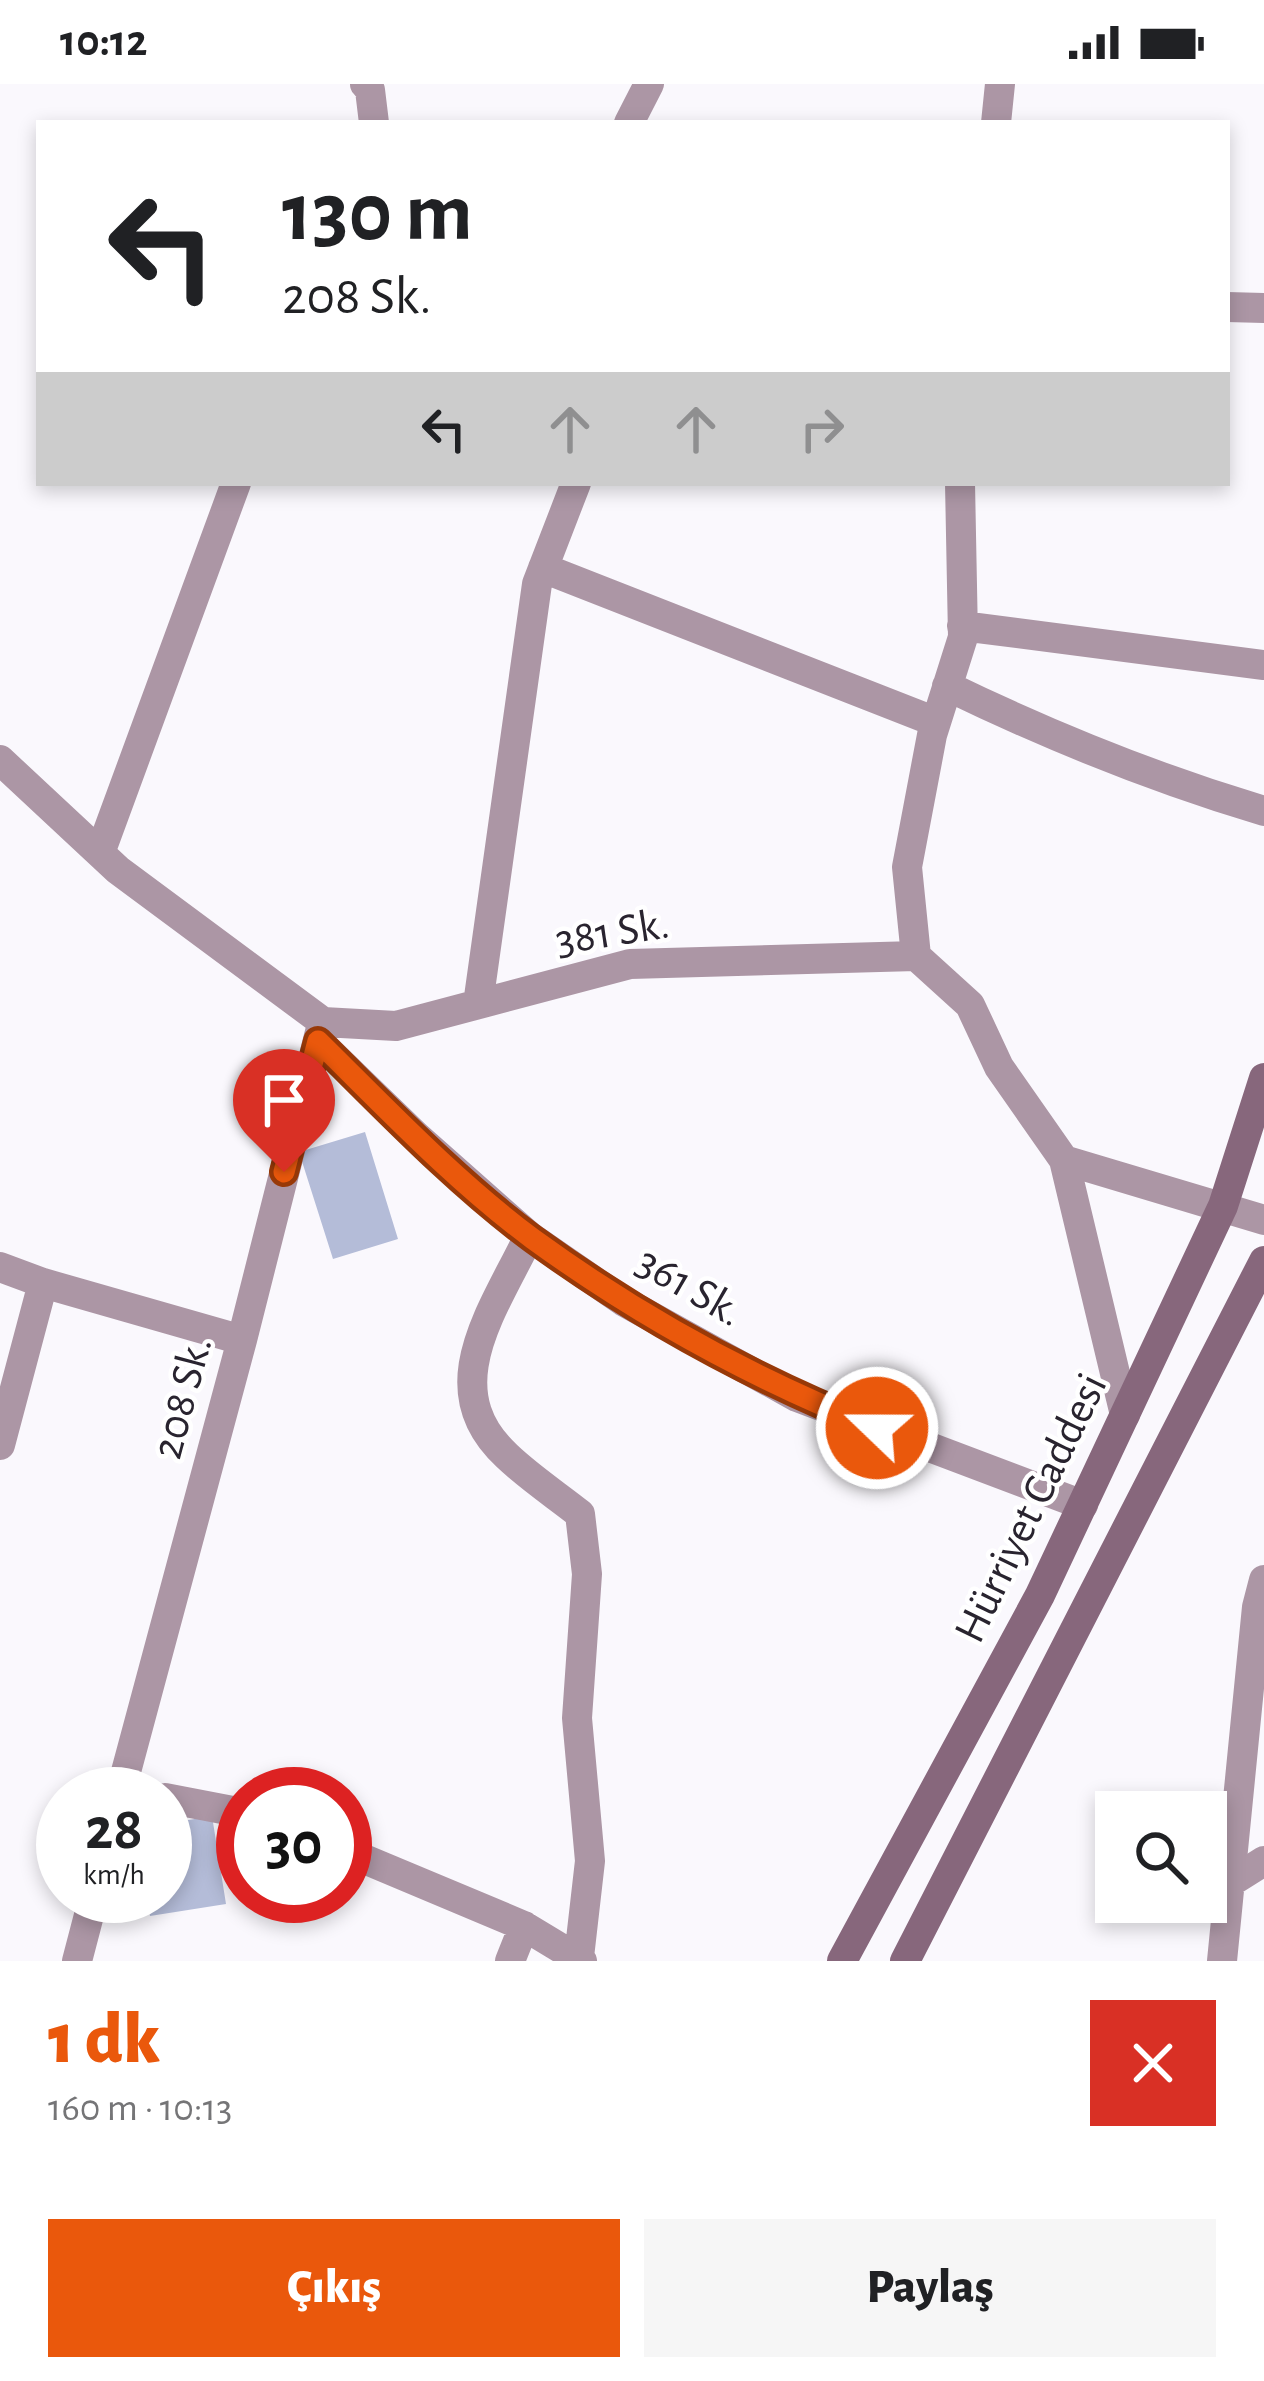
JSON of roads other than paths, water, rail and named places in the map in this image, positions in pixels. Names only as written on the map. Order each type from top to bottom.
[{"type":"main road","name":"Hürriyet Caddesi","points":[[842,1961],[1040,1595],[1223,1207],[1264,1078]]},
{"type":"main road","points":[[905,1961],[1264,1261]]},
{"type":"street","points":[[365,84],[374,120]]},
{"type":"street","points":[[631,120],[649,84]]},
{"type":"street","points":[[996,120],[1000,84]]},
{"type":"street","points":[[1230,307],[1264,308]]},
{"type":"street","points":[[100,854],[235,486]]},
{"type":"street","points":[[478,1004],[536,584],[575,486]]},
{"type":"street","points":[[960,486],[963,637],[936,722],[908,867],[916,956],[970,1004],[999,1067],[1064,1160],[1125,1415]]},
{"type":"street","points":[[543,568],[936,722]]},
{"type":"street","points":[[962,626],[1264,665]]},
{"type":"street","points":[[947,686],[1054,736],[1175,784],[1264,811]]},
{"type":"street","points":[[0,760],[100,854],[320,1031]]},
{"type":"street","name":"381 Sk.","points":[[320,1031],[396,1026],[629,964],[916,956]]},
{"type":"street","name":"361 Sk.","points":[[320,1031],[416,1136],[530,1236],[623,1300],[797,1397],[1082,1505]]},
{"type":"street","name":"208 Sk.","points":[[134,1767],[320,1031]]},
{"type":"street","points":[[1064,1160],[1264,1220]]},
{"type":"street","points":[[372,1862],[524,1926],[581,1959],[590,1861],[577,1718],[586,1574],[580,1514],[504,1454],[474,1414],[472,1354],[530,1236]]},
{"type":"street","points":[[0,1267],[242,1340]]},
{"type":"street","points":[[0,1445],[43,1283]]},
{"type":"street","points":[[1222,1961],[1257,1607],[1264,1580]]},
{"type":"street","points":[[1229,1883],[1264,1861]]},
{"type":"street","points":[[77,1961],[87,1923]]},
{"type":"street","points":[[510,1961],[524,1926]]}]
